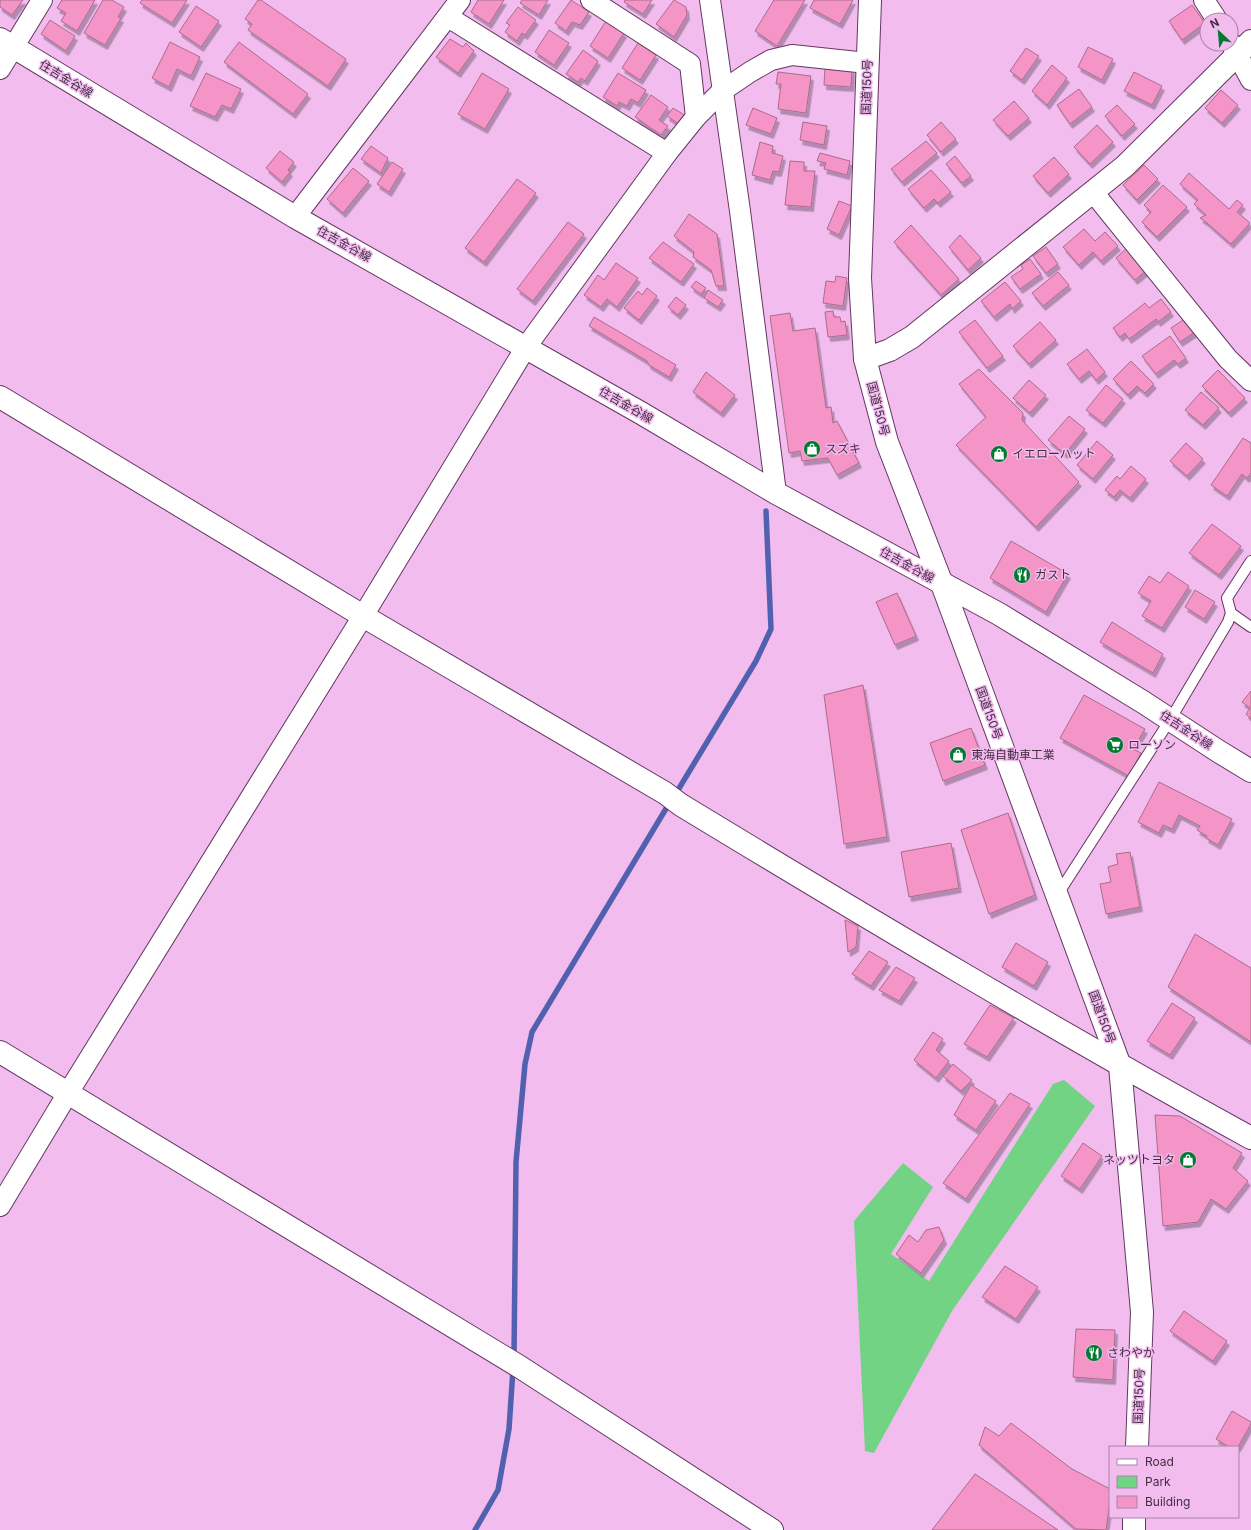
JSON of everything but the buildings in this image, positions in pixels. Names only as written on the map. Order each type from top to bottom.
[{"type":"main road","name":"国道150号","points":[[870,0],[860,278],[865,359],[887,442],[942,584],[1120,1066],[1142,1312],[1137,1446]]},
{"type":"main road","name":"住吉金谷線","points":[[6,44],[295,217],[526,347],[776,493],[999,614],[1143,702],[1251,771]]},
{"type":"main road","points":[[865,359],[890,350],[912,337],[1125,166],[1240,46]]},
{"type":"main road","points":[[0,397],[363,616],[673,799],[830,896],[1120,1066],[1251,1138]]},
{"type":"main road","points":[[0,1052],[511,1361],[772,1530]]},
{"type":"main road","points":[[1134,1518],[1134,1530]]},
{"type":"street","points":[[0,70],[6,44],[42,0]]},
{"type":"street","points":[[295,217],[460,0]]},
{"type":"street","points":[[591,0],[690,64],[696,118]]},
{"type":"street","points":[[710,0],[740,211],[776,493]]},
{"type":"street","points":[[1204,0],[1212,12]]},
{"type":"street","points":[[448,17],[667,153]]},
{"type":"street","points":[[1240,46],[1251,80]]},
{"type":"street","points":[[0,1206],[68,1093],[363,616],[526,347],[667,153],[696,118],[722,91],[771,60],[792,55],[867,63]]},
{"type":"street","points":[[1093,192],[1228,359],[1251,381]]},
{"type":"lane","points":[[1057,896],[1170,720],[1228,622],[1231,613],[1227,598],[1251,560]]},
{"type":"lane","points":[[1231,613],[1251,627]]},
{"type":"green space","points":[[1064,1080],[1095,1106],[952,1311],[874,1453],[865,1451],[854,1221],[903,1163],[933,1187],[891,1254],[929,1281],[1053,1084]]},
{"type":"waterway","points":[[675,795],[756,661],[771,629],[766,511]]},
{"type":"waterway","points":[[514,1358],[516,1162],[525,1064],[532,1032],[670,802]]},
{"type":"waterway","points":[[475,1530],[498,1490],[509,1429],[513,1369]]},
{"type":"place","name":"スズキ","points":[[812,449]]},
{"type":"place","name":"イエローハット","points":[[999,454]]},
{"type":"place","name":"ガスト","points":[[1022,575]]},
{"type":"place","name":"ローソン","points":[[1115,745]]},
{"type":"place","name":"東海自動車工業","points":[[958,755]]},
{"type":"place","name":"ネッツトヨタ","points":[[1188,1160]]},
{"type":"place","name":"さわやか","points":[[1094,1353]]}]
